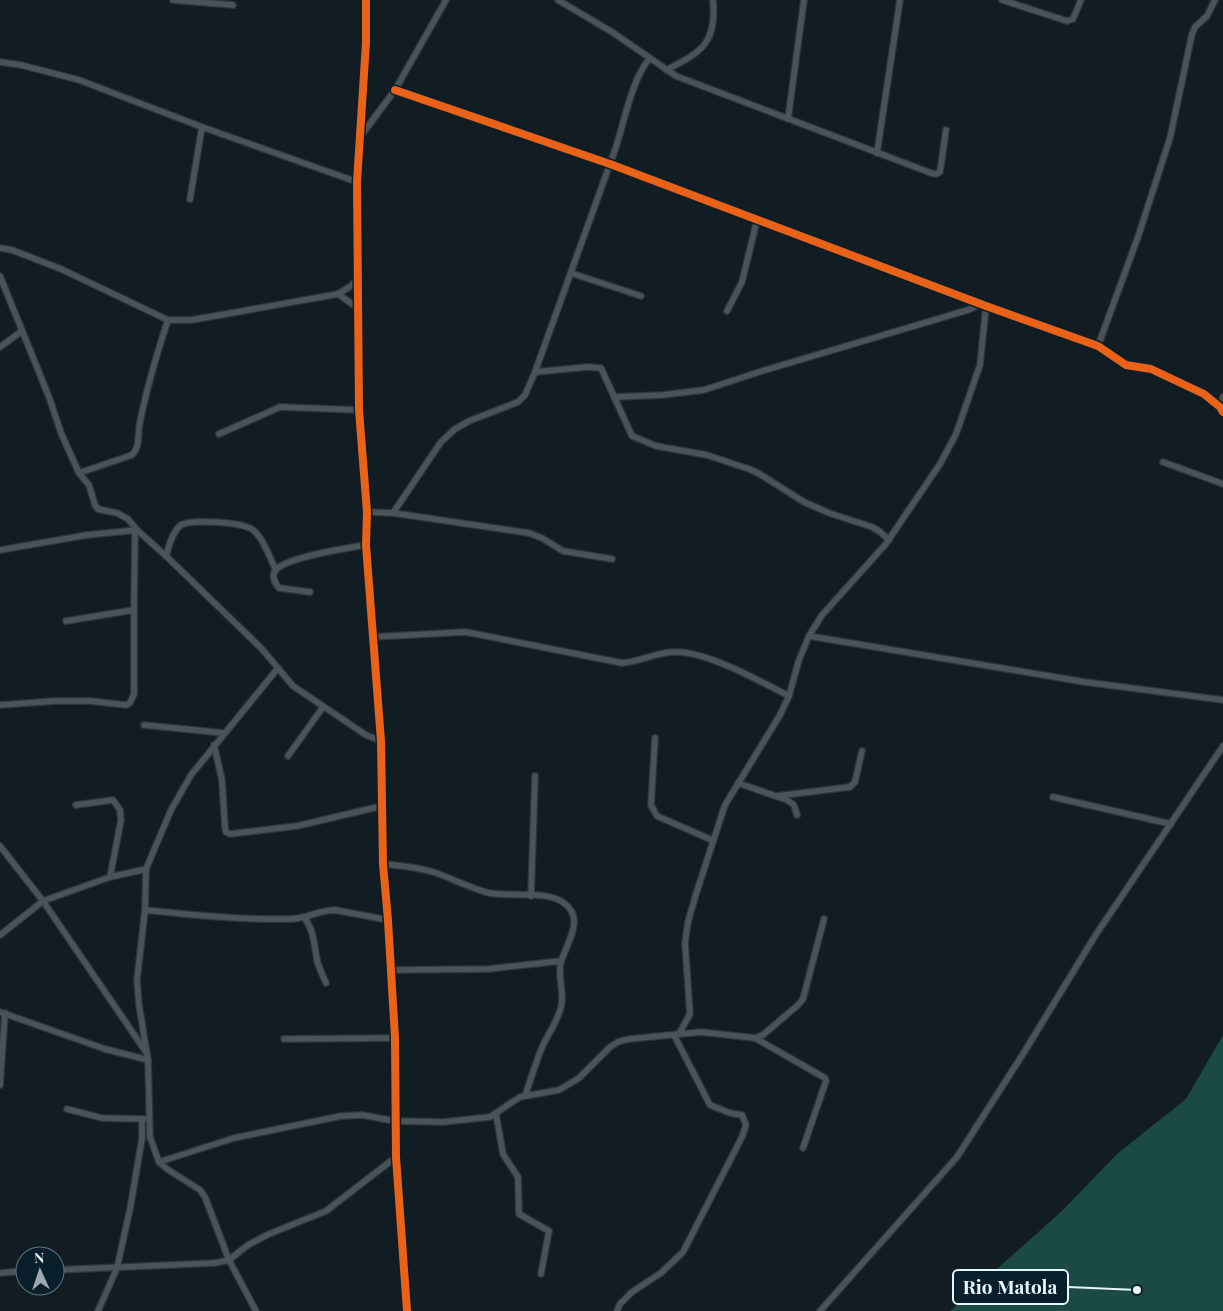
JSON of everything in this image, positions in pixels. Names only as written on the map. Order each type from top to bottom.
[{"type":"street","points":[[173,0],[232,5]]},
{"type":"street","points":[[366,0],[366,43],[357,182],[359,410],[367,512],[366,545],[380,741],[383,864],[395,1038],[396,1156],[407,1311]]},
{"type":"street","points":[[360,138],[395,90],[446,0]]},
{"type":"street","points":[[666,70],[694,55],[703,47],[712,34],[714,22],[713,0]]},
{"type":"street","points":[[788,119],[804,0]]},
{"type":"street","points":[[877,153],[900,0]]},
{"type":"street","points":[[1002,0],[1067,21],[1072,19],[1081,0]]},
{"type":"street","points":[[1098,346],[1138,237],[1170,138],[1192,34],[1195,27],[1207,16],[1215,0]]},
{"type":"street","points":[[561,1],[612,32],[676,76],[931,173],[940,172],[946,130]]},
{"type":"street","points":[[393,513],[441,442],[455,429],[469,421],[518,402],[525,395],[610,164],[636,82],[650,58]]},
{"type":"street","points":[[0,62],[20,65],[79,80],[202,127],[357,182]]},
{"type":"street","points":[[395,90],[610,164],[1098,346],[1126,364],[1151,369],[1204,394],[1222,409]]},
{"type":"street","points":[[190,199],[202,127]]},
{"type":"street","points":[[727,311],[742,282],[756,220]]},
{"type":"street","points":[[0,248],[12,250],[61,269],[168,320],[191,320],[338,294],[351,286],[357,278]]},
{"type":"street","points":[[571,273],[641,296]]},
{"type":"street","points":[[0,276],[49,397],[61,433],[79,473],[89,485],[92,499],[98,509],[123,516],[136,531],[166,556],[262,649],[293,686],[366,735],[380,741]]},
{"type":"street","points":[[338,294],[359,309]]},
{"type":"street","points":[[614,397],[663,395],[704,390],[762,370],[984,305]]},
{"type":"street","points":[[676,1034],[690,1014],[685,943],[687,929],[712,840],[725,806],[780,715],[799,660],[822,614],[889,540],[940,464],[956,434],[980,365],[984,305]]},
{"type":"street","points":[[79,473],[132,455],[136,451],[138,447],[139,425],[146,395],[168,320]]},
{"type":"street","points":[[0,347],[22,331]]},
{"type":"street","points":[[535,372],[587,367],[601,368],[632,436],[656,446],[707,455],[749,469],[804,502],[829,513],[872,527],[889,540]]},
{"type":"street","points":[[1222,409],[1223,397]]},
{"type":"street","points":[[219,434],[280,407],[359,410]]},
{"type":"street","points":[[1162,462],[1223,484]]},
{"type":"street","points":[[367,512],[393,513],[529,533],[563,550],[612,560]]},
{"type":"street","points":[[166,556],[173,536],[181,526],[188,522],[235,524],[253,530],[276,570]]},
{"type":"street","points":[[0,550],[87,535],[136,531]]},
{"type":"street","points":[[0,705],[55,701],[90,701],[126,705],[130,703],[134,694],[136,531]]},
{"type":"street","points":[[310,592],[279,588],[274,582],[273,576],[276,570],[286,563],[366,545]]},
{"type":"street","points":[[66,622],[134,610]]},
{"type":"street","points":[[372,637],[466,632],[622,662],[637,661],[665,652],[684,652],[744,673],[788,696]]},
{"type":"street","points":[[810,636],[1076,680],[1223,700]]},
{"type":"street","points":[[98,1311],[116,1268],[130,1209],[145,1119],[148,1057],[139,1005],[137,980],[145,910],[146,869],[179,794],[204,757],[278,668]]},
{"type":"street","points":[[288,756],[323,707]]},
{"type":"street","points":[[144,724],[224,733]]},
{"type":"street","points":[[656,738],[651,797],[653,810],[657,816],[712,840]]},
{"type":"street","points":[[214,745],[222,780],[225,827],[226,832],[230,834],[297,826],[382,806]]},
{"type":"street","points":[[820,1311],[957,1157],[1095,936],[1223,746]]},
{"type":"street","points":[[778,796],[850,787],[855,782],[862,751]]},
{"type":"street","points":[[531,896],[535,776]]},
{"type":"street","points":[[738,783],[778,796],[794,805],[797,815]]},
{"type":"street","points":[[1053,796],[1171,824]]},
{"type":"street","points":[[76,805],[113,800],[120,810],[121,820],[110,877]]},
{"type":"street","points":[[0,846],[43,902],[148,1057]]},
{"type":"street","points":[[383,864],[425,870],[492,893],[554,898],[564,902],[570,909],[573,918],[573,931],[571,941],[561,961],[561,1009],[542,1048],[525,1096]]},
{"type":"street","points":[[0,934],[43,902],[110,877],[146,869]]},
{"type":"street","points":[[145,910],[247,918],[292,919],[326,910],[335,910],[388,920]]},
{"type":"street","points":[[304,917],[310,924],[318,960],[326,983]]},
{"type":"street","points":[[755,1038],[763,1034],[798,1005],[802,999],[824,919]]},
{"type":"street","points":[[391,970],[488,969],[561,961]]},
{"type":"street","points":[[0,1085],[2,1013],[105,1049],[148,1057]]},
{"type":"street","points":[[159,1162],[234,1138],[334,1117],[362,1115],[395,1121],[462,1122],[481,1119],[496,1114],[514,1101],[525,1096],[559,1090],[579,1078],[610,1047],[618,1042],[628,1039],[701,1032],[755,1038],[825,1078],[826,1081],[803,1148]]},
{"type":"street","points":[[617,1311],[620,1304],[632,1292],[661,1273],[683,1252],[742,1138],[746,1125],[742,1115],[730,1113],[710,1105],[676,1034]]},
{"type":"street","points":[[284,1039],[395,1038]]},
{"type":"street","points":[[67,1109],[102,1118],[145,1119]]},
{"type":"street","points":[[496,1114],[504,1154],[518,1177],[519,1214],[549,1230],[541,1274]]},
{"type":"street","points":[[145,1119],[159,1162],[200,1190],[205,1196],[228,1260],[256,1311]]},
{"type":"street","points":[[65,1270],[215,1263],[228,1260],[269,1234],[326,1211],[396,1156]]},
{"type":"street","points":[[0,1273],[15,1272]]},
{"type":"shaded area","points":[[1223,1035],[1223,1311],[950,1311],[1063,1210],[1117,1154],[1186,1099]]},
{"type":"cycle path","points":[[366,0],[366,43],[357,182],[359,410],[367,512],[366,545],[381,741],[383,864],[395,1038],[396,1157],[407,1311]]},
{"type":"cycle path","points":[[395,90],[610,164],[986,306],[1098,346],[1126,365],[1151,369],[1204,394],[1220,407],[1223,412]]},
{"type":"place","name":"Rio Matola","points":[[1137,1290]]}]
